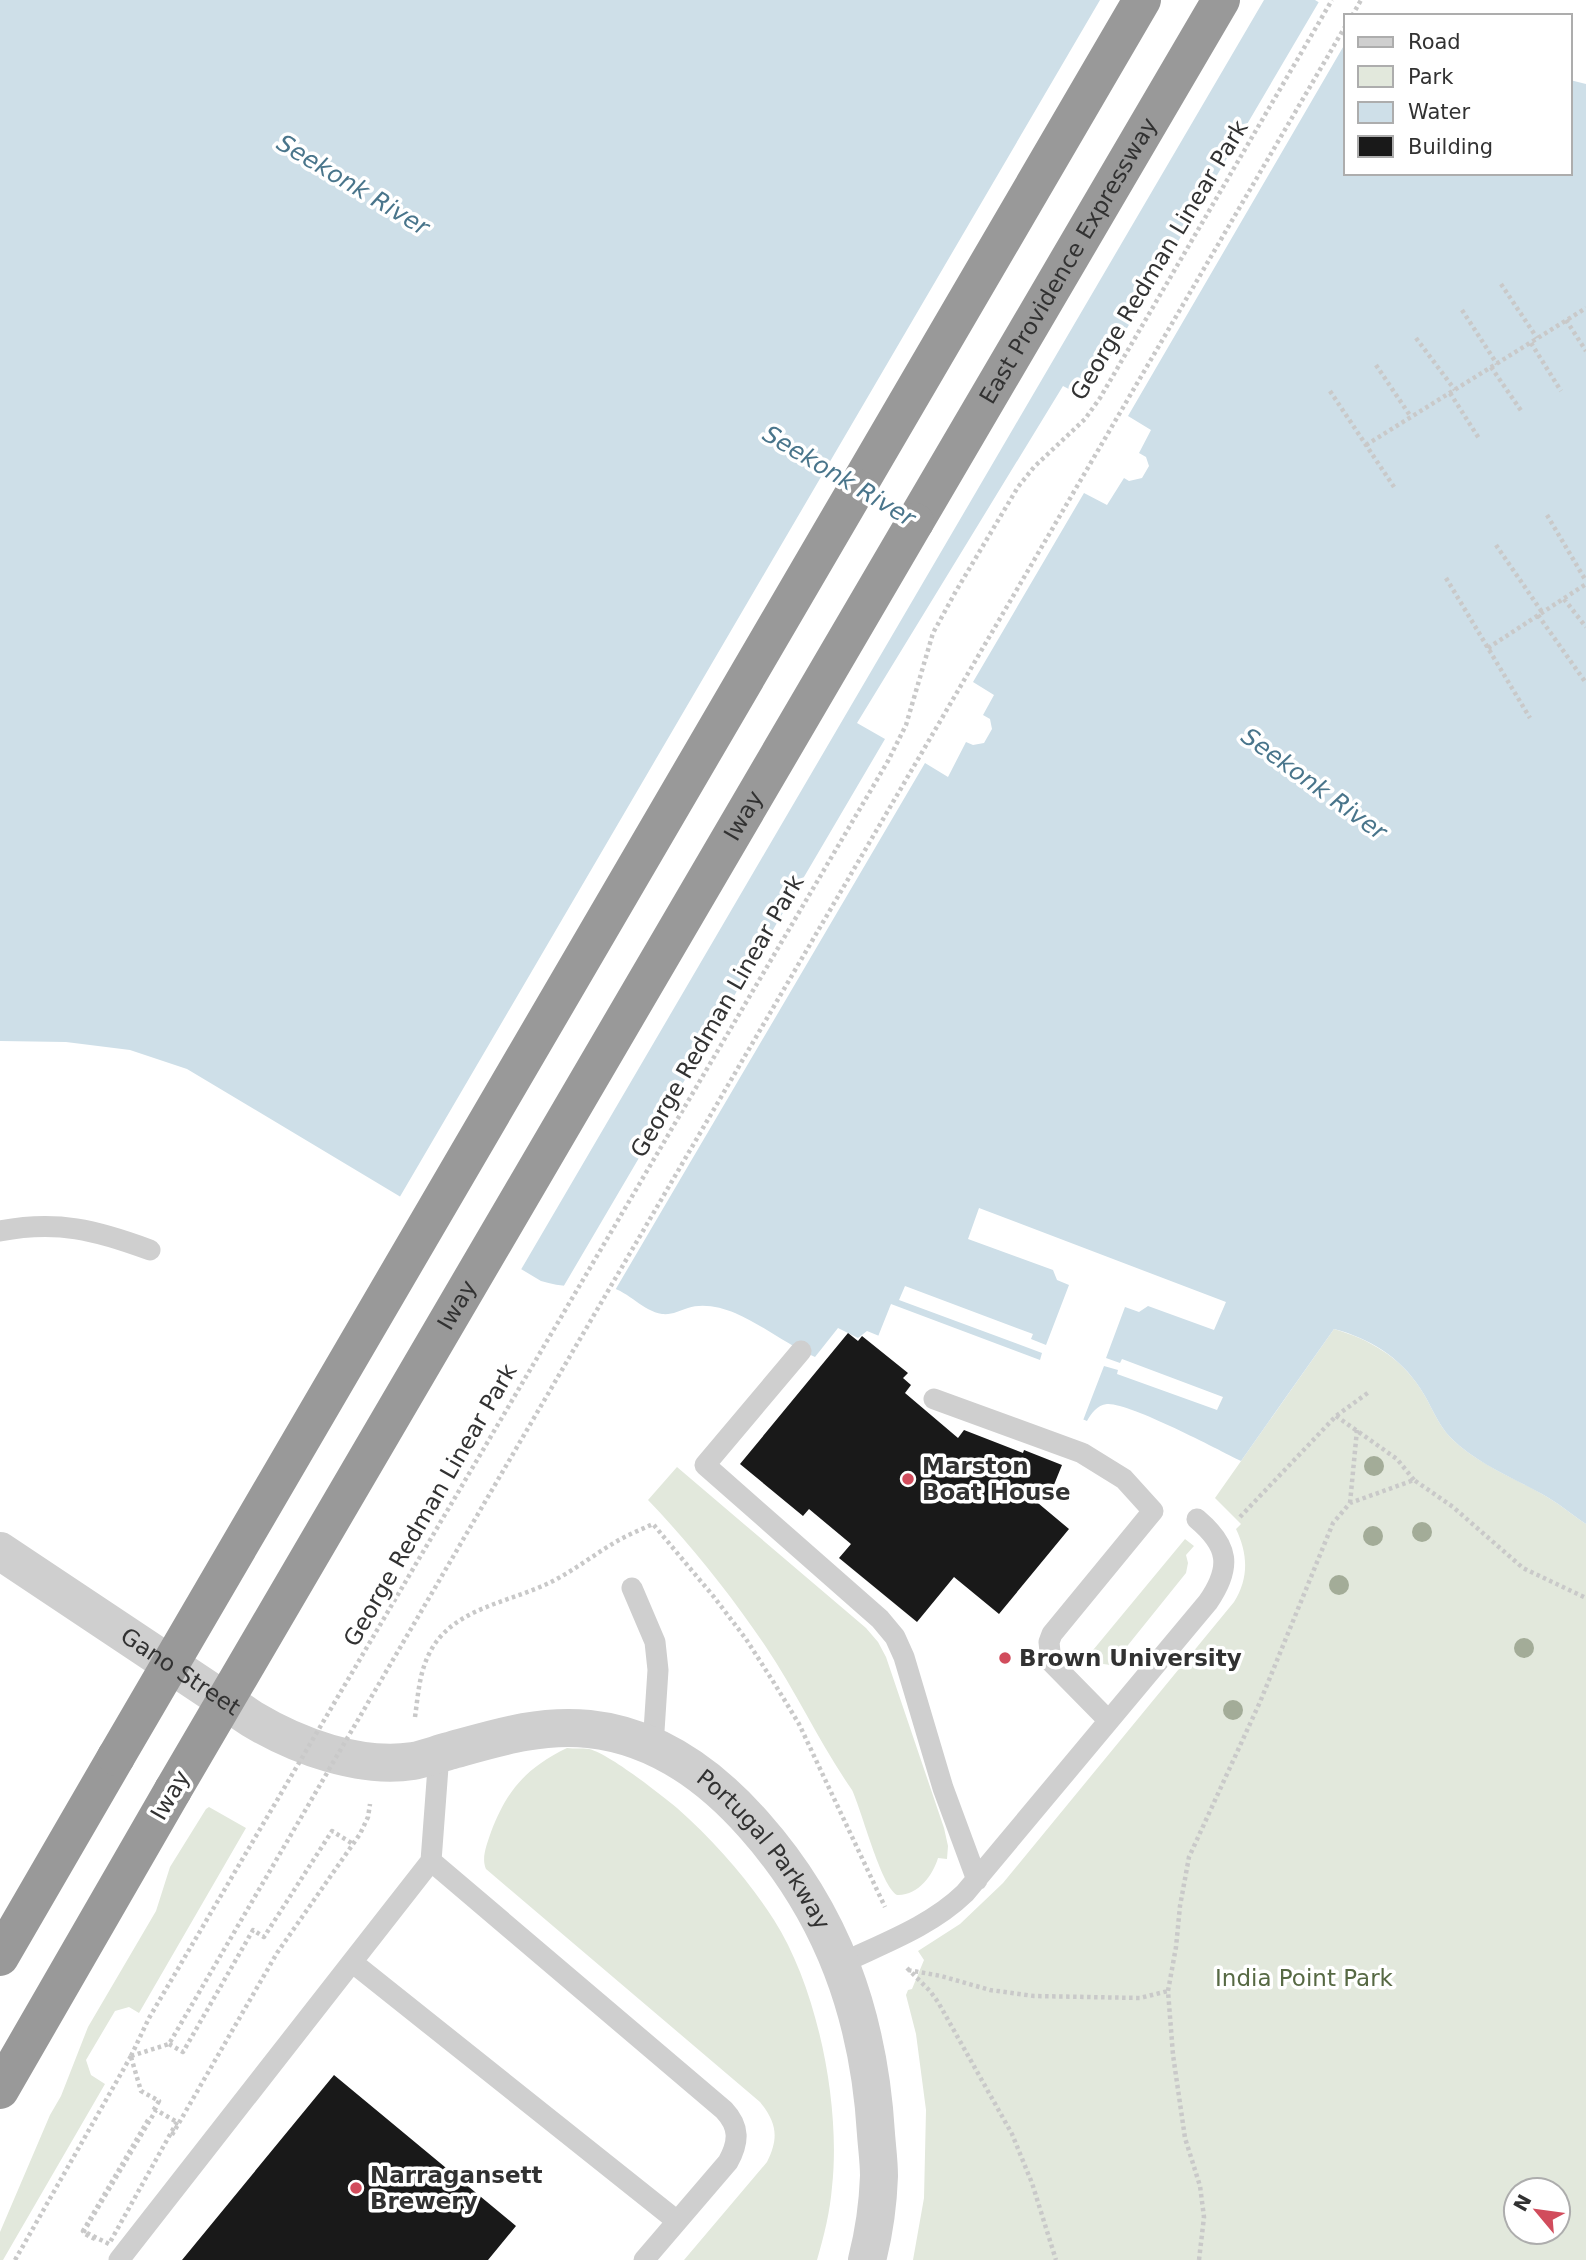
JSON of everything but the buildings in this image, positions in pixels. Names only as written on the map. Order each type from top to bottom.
[{"type":"highway","points":[[0,1957],[1142,0]]},
{"type":"highway","name":"East Providence Expressway","points":[[915,522],[1220,0]]},
{"type":"highway","name":"Iway","points":[[0,2090],[915,522]]},
{"type":"street","name":"Gano Street","points":[[0,1550],[267,1728],[373,1778]]},
{"type":"street","name":"Portugal Parkway","points":[[373,1778],[414,1761],[514,1733],[552,1728],[591,1729],[633,1738],[671,1754],[708,1779],[728,1797],[767,1839],[809,1899],[842,1963],[865,2044],[875,2110],[879,2176],[867,2260]]},
{"type":"lane","points":[[0,1231],[52,1225],[87,1230],[150,1250]]},
{"type":"lane","points":[[801,1351],[705,1465],[880,1619],[895,1637],[904,1657],[943,1787],[977,1880]]},
{"type":"lane","points":[[934,1399],[1067,1447],[1097,1461],[1124,1479],[1153,1511],[1052,1634],[1049,1642],[1051,1662],[1108,1720]]},
{"type":"lane","points":[[842,1963],[942,1913],[977,1880],[1208,1602],[1224,1570],[1222,1549],[1217,1538],[1197,1519]]},
{"type":"lane","points":[[632,1588],[655,1642],[658,1670],[653,1746]]},
{"type":"lane","points":[[119,2260],[431,1861],[439,1754]]},
{"type":"lane","points":[[431,1861],[732,2118],[738,2134],[728,2162],[644,2260]]},
{"type":"lane","points":[[352,1962],[677,2221]]},
{"type":"path","name":"George Redman Linear Park","points":[[15,2260],[131,2056],[149,2018],[888,761],[906,725],[933,633],[956,591],[1018,487],[1034,467],[1086,419],[1100,398],[1332,0]]},
{"type":"path","points":[[373,1778],[368,1817],[353,1844],[276,1953],[109,2247],[83,2233],[90,2222],[156,2110],[177,2122],[109,2244],[92,2235],[83,2231],[159,2101],[141,2091],[131,2056],[169,2044],[1344,28]]},
{"type":"path","points":[[1501,285],[1538,338]]},
{"type":"path","points":[[1366,445],[1586,308]]},
{"type":"path","points":[[1462,310],[1497,363]]},
{"type":"path","points":[[1566,320],[1586,351]]},
{"type":"path","points":[[1416,338],[1480,440]]},
{"type":"path","points":[[1531,342],[1561,391]]},
{"type":"path","points":[[1376,365],[1411,417]]},
{"type":"path","points":[[1491,367],[1522,412]]},
{"type":"path","points":[[1330,391],[1396,490]]},
{"type":"path","points":[[1488,648],[1586,582],[1546,515]]},
{"type":"path","points":[[1496,545],[1586,683]]},
{"type":"path","points":[[1446,578],[1530,718]]},
{"type":"path","points":[[1564,599],[1586,628]]},
{"type":"path","points":[[1234,1522],[1336,1416],[1370,1392]]},
{"type":"path","points":[[1336,1416],[1397,1459],[1414,1480],[1453,1507],[1523,1568],[1586,1598]]},
{"type":"path","points":[[1350,1503],[1357,1430]]},
{"type":"path","points":[[1199,2260],[1204,2217],[1200,2186],[1185,2138],[1173,2055],[1168,1992],[1189,1857],[1265,1690],[1333,1524],[1350,1503],[1414,1480]]},
{"type":"path","points":[[414,1725],[420,1681],[426,1661],[438,1640],[449,1628],[486,1607],[558,1578],[619,1540],[653,1524],[746,1639],[776,1686],[799,1724],[883,1901]]},
{"type":"path","points":[[169,2044],[183,2052],[253,1930],[264,1937],[332,1831],[353,1844]]},
{"type":"path","points":[[1056,2260],[1036,2194],[1012,2134],[938,2002],[923,1983],[907,1970],[941,1976],[990,1990],[1034,1996],[1140,1998],[1168,1992]]},
{"type":"green space","name":"India Point Park","points":[[1334,1329],[1371,1344],[1403,1367],[1420,1388],[1446,1432],[1461,1447],[1548,1497],[1586,1524],[1586,2260],[913,2260],[924,2198],[926,2110],[916,2034],[906,1995],[908,1990],[912,1989],[924,1960],[918,1951],[960,1924],[1003,1883],[1234,1602],[1242,1584],[1245,1566],[1243,1548],[1236,1529],[1241,1524],[1215,1498]]},
{"type":"green space","points":[[677,1467],[866,1628],[878,1642],[886,1657],[948,1846],[947,1859],[938,1858],[924,1883],[912,1892],[897,1895],[891,1889],[878,1863],[852,1790],[766,1647],[710,1571],[648,1500]]},
{"type":"green space","points":[[1185,1539],[1194,1546],[1186,1555],[1186,1573],[1116,1660],[1110,1665],[1084,1661]]},
{"type":"green space","points":[[567,1748],[598,1752],[677,1808],[741,1875],[764,1904],[789,1948],[814,2013],[823,2049],[833,2121],[831,2196],[817,2260],[684,2260],[767,2162],[775,2138],[770,2117],[760,2102],[486,1869],[484,1856],[488,1841],[511,1792],[529,1772]]},
{"type":"green space","points":[[209,1807],[246,1828],[139,2013],[129,2007],[115,2011],[86,2060],[91,2075],[105,2084],[3,2260],[0,2260],[0,2232],[50,2115],[61,2096],[88,2027],[156,1911],[170,1867]]},
{"type":"water","name":"Seekonk River","points":[[0,0],[1315,0],[1344,18],[1344,175],[1572,175],[1572,80],[1586,84],[1586,1524],[1548,1497],[1471,1455],[1446,1432],[1420,1388],[1403,1367],[1371,1343],[1334,1329],[1241,1461],[1173,1427],[1118,1405],[1100,1406],[1087,1421],[867,1331],[858,1338],[838,1328],[815,1357],[724,1309],[699,1306],[662,1314],[610,1287],[564,1286],[541,1281],[187,1069],[130,1050],[66,1042],[0,1041]]},
{"type":"pier","points":[[1100,0],[1264,0],[519,1273],[398,1200]]},
{"type":"pier","points":[[1320,0],[1344,14],[1344,45],[1128,416],[1151,430],[1139,453],[1146,457],[1149,466],[1142,478],[1129,481],[1124,478],[1107,505],[1084,493],[973,682],[994,695],[983,715],[990,719],[992,729],[984,743],[973,745],[966,742],[948,777],[925,763],[614,1292],[562,1289],[885,739],[857,723],[1063,386],[1086,398]]},
{"type":"pier","points":[[979,1208],[1226,1302],[1214,1330],[1148,1306],[1139,1312],[1125,1307],[1106,1358],[1120,1363],[1122,1359],[1223,1397],[1217,1410],[1117,1374],[1118,1370],[1104,1366],[1082,1423],[877,1339],[891,1304],[1040,1360],[1042,1353],[899,1300],[905,1286],[1033,1334],[1031,1339],[1046,1345],[1069,1285],[1057,1280],[1053,1270],[968,1239]]},
{"type":"place","name":"Marston Boat House","points":[[908,1479]]},
{"type":"place","name":"Brown University","points":[[1005,1658]]},
{"type":"place","name":"Narragansett Brewery","points":[[356,2188]]}]
